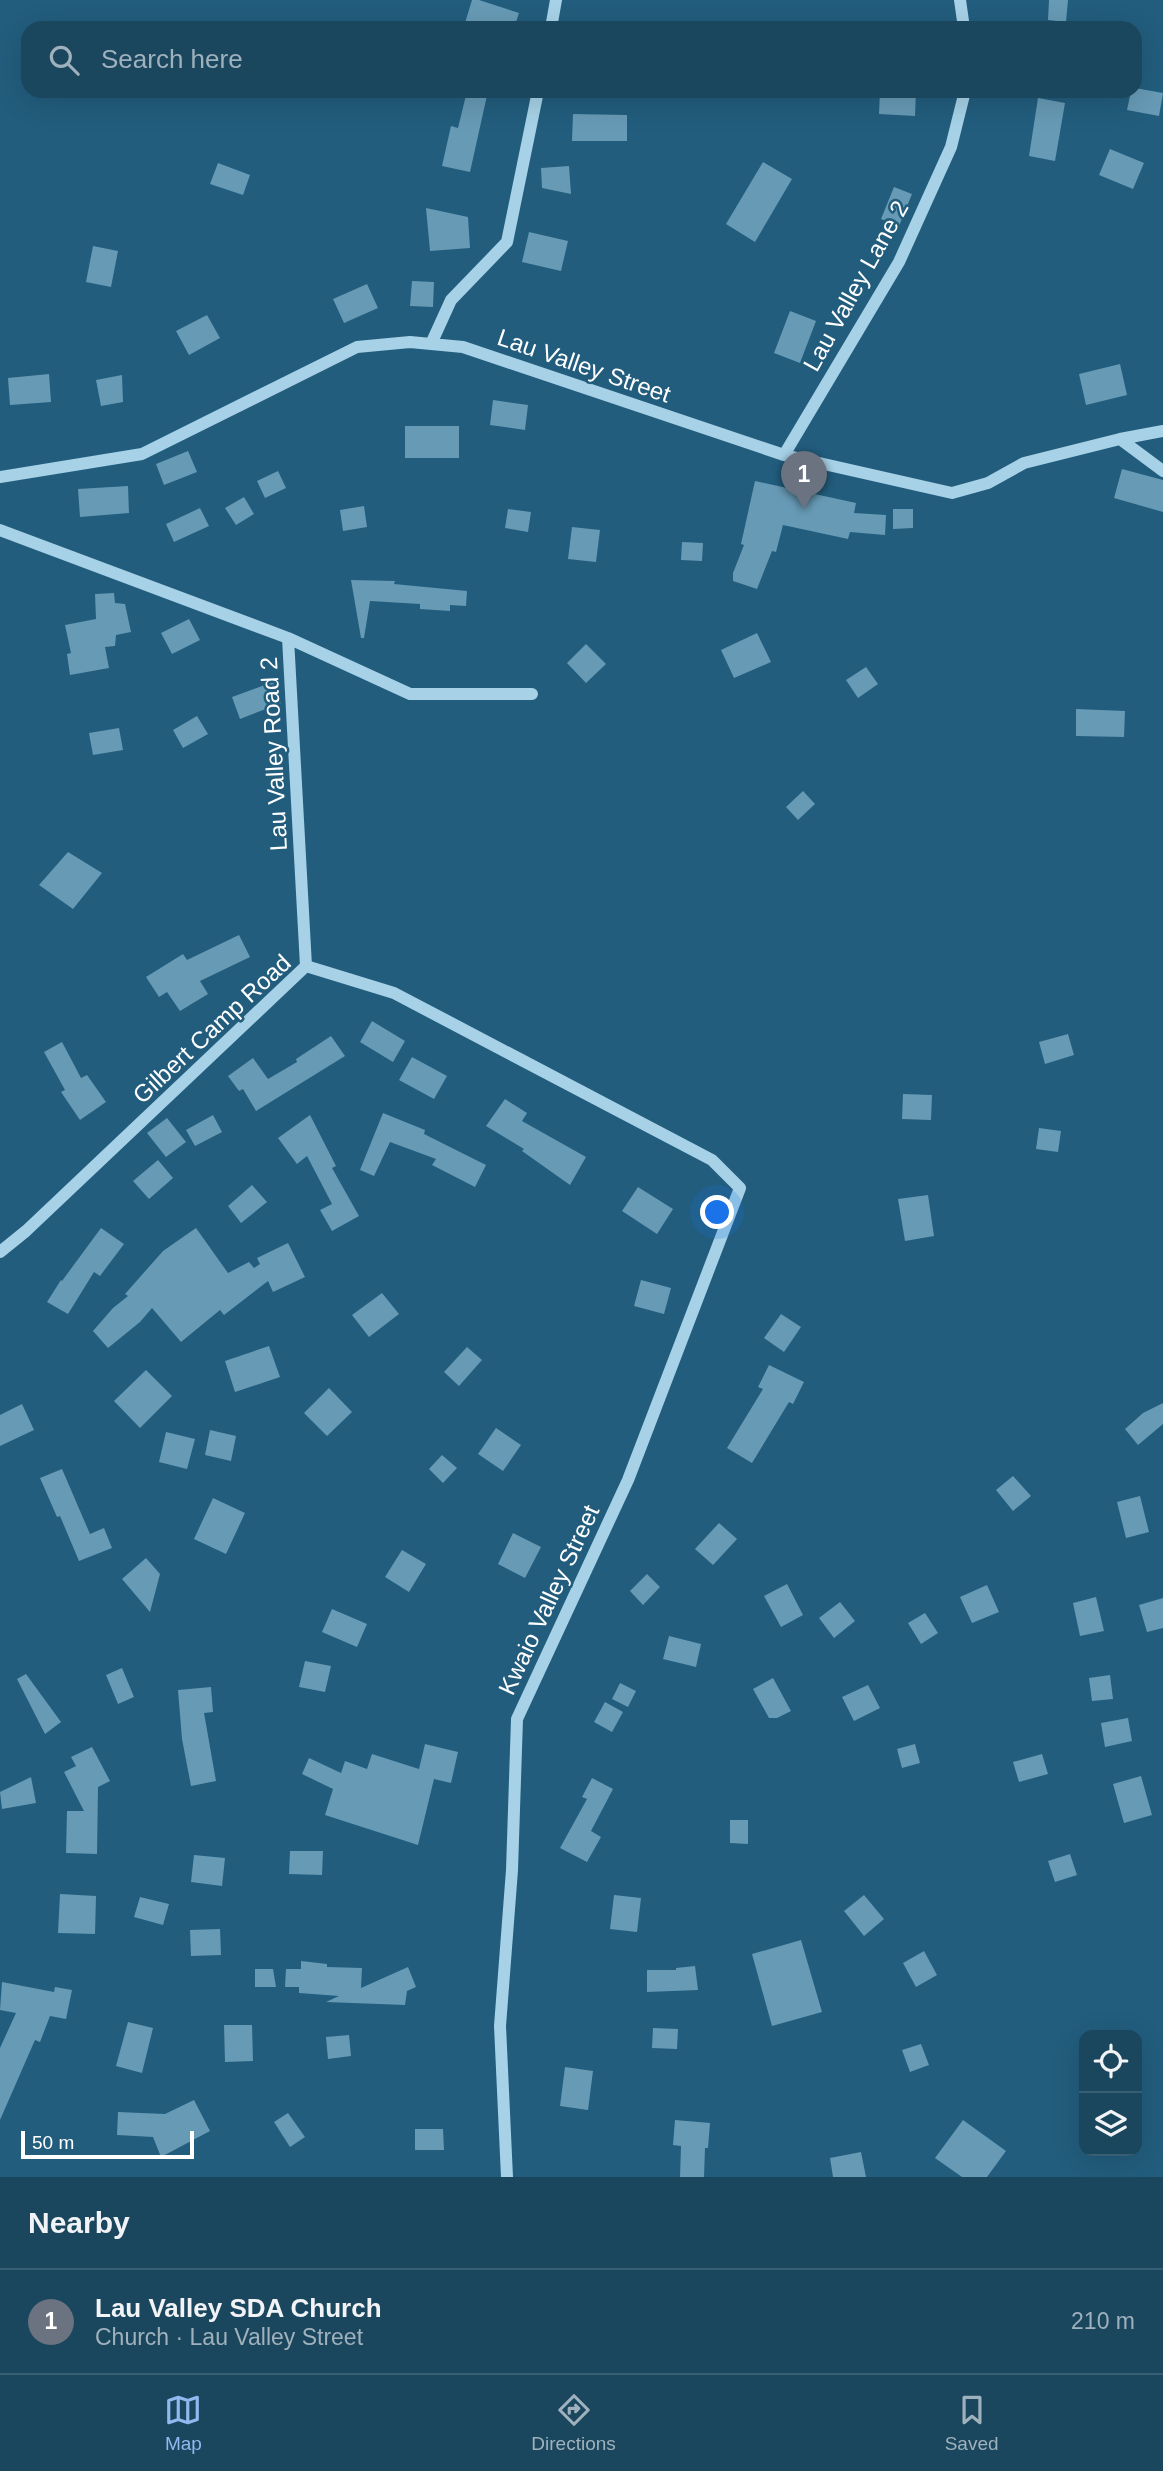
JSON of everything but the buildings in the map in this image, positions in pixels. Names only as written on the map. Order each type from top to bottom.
[{"type":"street","points":[[552,21],[556,0]]},
{"type":"street","points":[[960,0],[963,21]]},
{"type":"street","points":[[431,344],[451,300],[507,242],[537,98]]},
{"type":"street","name":"Lau Valley Lane 2","points":[[784,456],[899,262],[951,147],[963,98]]},
{"type":"street","name":"Lau Valley Street","points":[[0,477],[142,454],[357,347],[411,342],[463,347],[784,456],[952,493],[988,483],[1024,463],[1163,431]]},
{"type":"street","points":[[1120,439],[1163,471]]},
{"type":"street","name":"Lau Valley Road 2","points":[[0,530],[288,638],[306,966]]},
{"type":"street","points":[[288,638],[410,694],[532,694]]},
{"type":"street","name":"Gilbert Camp Road","points":[[0,1252],[26,1231],[306,966],[394,993],[712,1160],[740,1188]]},
{"type":"street","name":"Kwaio Valley Street","points":[[507,2177],[500,2026],[512,1870],[517,1719],[628,1480],[740,1188]]},
{"type":"place","name":"Lau Valley SDA Church","points":[[804,509]]}]
